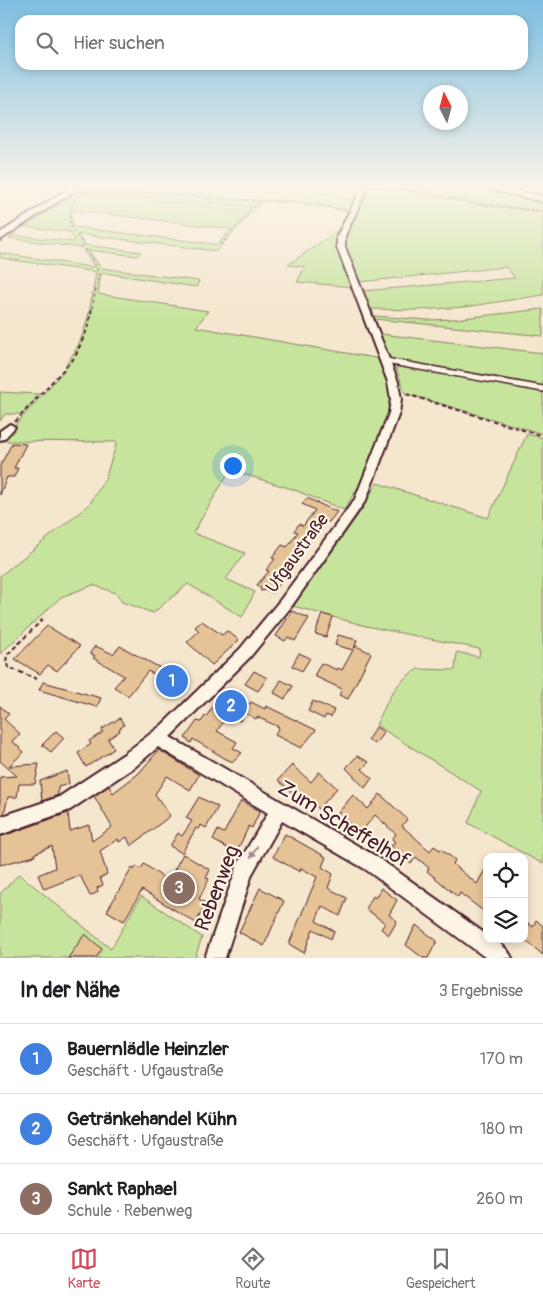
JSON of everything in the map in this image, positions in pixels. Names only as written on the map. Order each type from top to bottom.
[{"type":"street","name":"Ufgaustraße","points":[[0,826],[64,804],[104,779],[158,738],[245,653],[286,602],[360,500],[394,413],[396,392],[386,361],[341,247],[341,236],[343,232]]},
{"type":"street","points":[[0,437],[10,427]]},
{"type":"street","name":"Zum Scheffelhof","points":[[158,738],[370,863],[502,958]]},
{"type":"street","name":"Rebenweg","points":[[215,958],[244,870],[279,810]]},
{"type":"lane","points":[[386,361],[543,389]]},
{"type":"path","points":[[10,427],[76,357],[88,327],[99,274],[95,264],[73,232]]},
{"type":"path","points":[[220,245],[232,232]]},
{"type":"path","points":[[396,392],[543,436]]},
{"type":"path","points":[[37,679],[8,667],[6,662],[7,655],[45,617]]},
{"type":"green space","points":[[67,232],[112,232],[218,244],[229,232],[234,232],[216,251],[78,234],[85,245],[141,252],[137,256],[88,250],[101,268],[199,281],[196,287],[105,273],[101,274],[98,294],[208,311],[196,327],[381,359],[392,389],[393,402],[360,484],[344,510],[292,489],[230,470],[193,533],[245,553],[226,579],[255,592],[242,617],[188,584],[153,613],[122,602],[116,593],[93,585],[61,597],[0,654],[0,576],[89,505],[105,479],[117,442],[1,441],[68,366],[65,365],[78,344],[87,321],[96,272],[0,258],[0,253],[94,266],[82,248],[9,238],[14,235],[73,242],[75,240],[70,232]]},
{"type":"green space","points":[[336,232],[340,232],[353,287],[297,282],[305,267],[288,265]]},
{"type":"green space","points":[[345,232],[543,232],[543,295],[465,307],[419,310],[372,309],[374,316],[428,320],[543,309],[543,336],[375,319],[381,334],[543,353],[543,388],[393,360],[389,357],[362,296],[348,261],[343,239]],"holes":[[[506,267],[515,278],[362,291],[359,282]]]},
{"type":"green space","points":[[395,365],[543,390],[543,434],[405,393]]},
{"type":"green space","points":[[0,392],[40,394],[23,414],[5,414],[0,421]]},
{"type":"green space","points":[[527,434],[543,438],[543,864],[528,856],[528,853],[523,853],[468,823],[481,791],[376,725],[392,693],[410,674],[418,669],[455,670],[457,652],[479,657],[480,649],[366,626],[293,606],[361,511],[377,483],[488,518]]},
{"type":"green space","points":[[19,874],[111,949],[141,896],[202,937],[195,958],[0,958],[0,894]]},
{"type":"building","points":[[12,443],[26,444],[14,468],[18,468],[14,477],[7,477],[0,495],[0,466]]},
{"type":"building","points":[[307,498],[337,512],[329,522],[324,521],[282,577],[284,578],[273,593],[266,590],[261,591],[257,585],[269,571],[266,570],[275,559],[272,558],[282,545],[287,547],[298,532],[294,531],[299,524],[303,526],[315,510],[302,504]]},
{"type":"building","points":[[292,611],[309,618],[295,641],[288,637],[285,641],[276,636]]},
{"type":"building","points":[[322,614],[333,617],[326,637],[315,634]]},
{"type":"building","points":[[202,621],[222,635],[227,631],[239,640],[212,665],[187,642],[199,631],[195,627]]},
{"type":"building","points":[[47,626],[80,646],[57,671],[48,665],[40,674],[15,659]]},
{"type":"building","points":[[338,635],[357,640],[354,649],[356,646],[371,653],[348,699],[339,695],[342,689],[314,676],[321,663],[337,670],[338,668],[342,670],[353,650],[335,645]]},
{"type":"building","points":[[95,646],[113,654],[120,646],[186,682],[173,699],[160,692],[164,686],[161,685],[165,680],[148,671],[128,696],[114,687],[124,676],[93,658],[95,656],[90,653]]},
{"type":"building","points":[[299,653],[310,658],[302,671],[292,666]]},
{"type":"building","points":[[254,671],[267,678],[258,691],[245,684]]},
{"type":"building","points":[[281,680],[293,686],[285,699],[274,693]]},
{"type":"building","points":[[43,682],[101,698],[97,707],[39,690]]},
{"type":"building","points":[[223,691],[250,704],[251,702],[265,709],[266,706],[316,730],[301,748],[275,735],[279,727],[257,717],[256,719],[245,713],[240,721],[228,715],[217,731],[237,742],[233,748],[242,753],[233,762],[193,739],[191,743],[185,738],[197,721],[201,722],[206,717]]},
{"type":"building","points":[[313,701],[334,710],[331,717],[326,715],[324,719],[308,711]]},
{"type":"building","points":[[0,706],[9,714],[4,719],[20,734],[12,741],[24,752],[9,766],[39,764],[35,784],[19,784],[17,797],[8,797],[4,814],[0,815],[0,777],[17,776],[0,761]]},
{"type":"building","points":[[120,718],[124,725],[119,729],[120,731],[108,739],[114,749],[86,767],[78,753],[91,744],[89,741],[103,732],[102,729]]},
{"type":"building","points":[[376,727],[384,732],[375,744],[368,739]]},
{"type":"building","points":[[56,731],[64,738],[51,752],[42,745]]},
{"type":"building","points":[[159,750],[199,775],[190,790],[167,776],[155,794],[170,816],[131,846],[127,837],[119,842],[118,839],[100,851],[107,874],[100,878],[103,885],[97,888],[98,892],[90,896],[80,875],[44,889],[38,875],[55,868],[52,846],[34,854],[35,856],[0,865],[0,837],[68,813],[70,831],[89,825],[92,841],[112,827],[94,796],[109,786],[113,793],[138,774]]},
{"type":"building","points":[[357,756],[369,762],[362,769],[372,778],[365,788],[346,768]]},
{"type":"building","points":[[292,765],[311,782],[319,772],[337,788],[319,809],[301,793],[297,797],[278,780]]},
{"type":"building","points":[[67,771],[69,784],[58,787],[58,795],[42,801],[40,781]]},
{"type":"building","points":[[380,794],[407,819],[402,826],[430,851],[434,846],[441,849],[455,860],[453,864],[477,884],[483,873],[483,911],[460,893],[458,897],[427,871],[429,868],[416,857],[411,864],[391,846],[395,842],[392,839],[396,834],[375,815],[360,833],[338,813],[353,795],[368,809]]},
{"type":"building","points":[[199,797],[218,807],[206,828],[201,825],[198,829],[196,828],[182,853],[170,846],[178,833],[182,836],[192,821],[186,818]]},
{"type":"building","points":[[241,801],[260,811],[252,828],[249,826],[236,853],[213,840],[218,830],[224,833]]},
{"type":"building","points":[[285,834],[326,857],[322,867],[333,874],[328,888],[347,898],[340,916],[322,906],[316,921],[334,931],[331,939],[313,929],[304,953],[289,944],[317,877],[301,868],[300,872],[273,857]]},
{"type":"building","points":[[183,854],[210,870],[206,878],[209,879],[199,899],[206,903],[196,923],[142,890],[124,921],[107,911],[132,868],[134,870],[136,866],[141,869],[144,864],[168,881]]},
{"type":"building","points":[[260,888],[284,901],[264,946],[239,932]]},
{"type":"building","points":[[381,888],[397,900],[389,915],[397,921],[389,935],[381,929],[385,923],[366,909],[373,896],[375,898]]},
{"type":"building","points":[[536,920],[543,926],[543,955],[528,942],[528,923],[533,927]]},
{"type":"building","points":[[416,925],[437,941],[428,958],[423,958],[406,945]]},
{"type":"building","points":[[85,934],[102,949],[96,958],[68,958]]},
{"type":"place","name":"Bauernlädle Heinzler","points":[[172,681]]},
{"type":"place","name":"Getränkehandel Kühn","points":[[231,706]]},
{"type":"place","name":"Sankt Raphael","points":[[179,888]]}]
